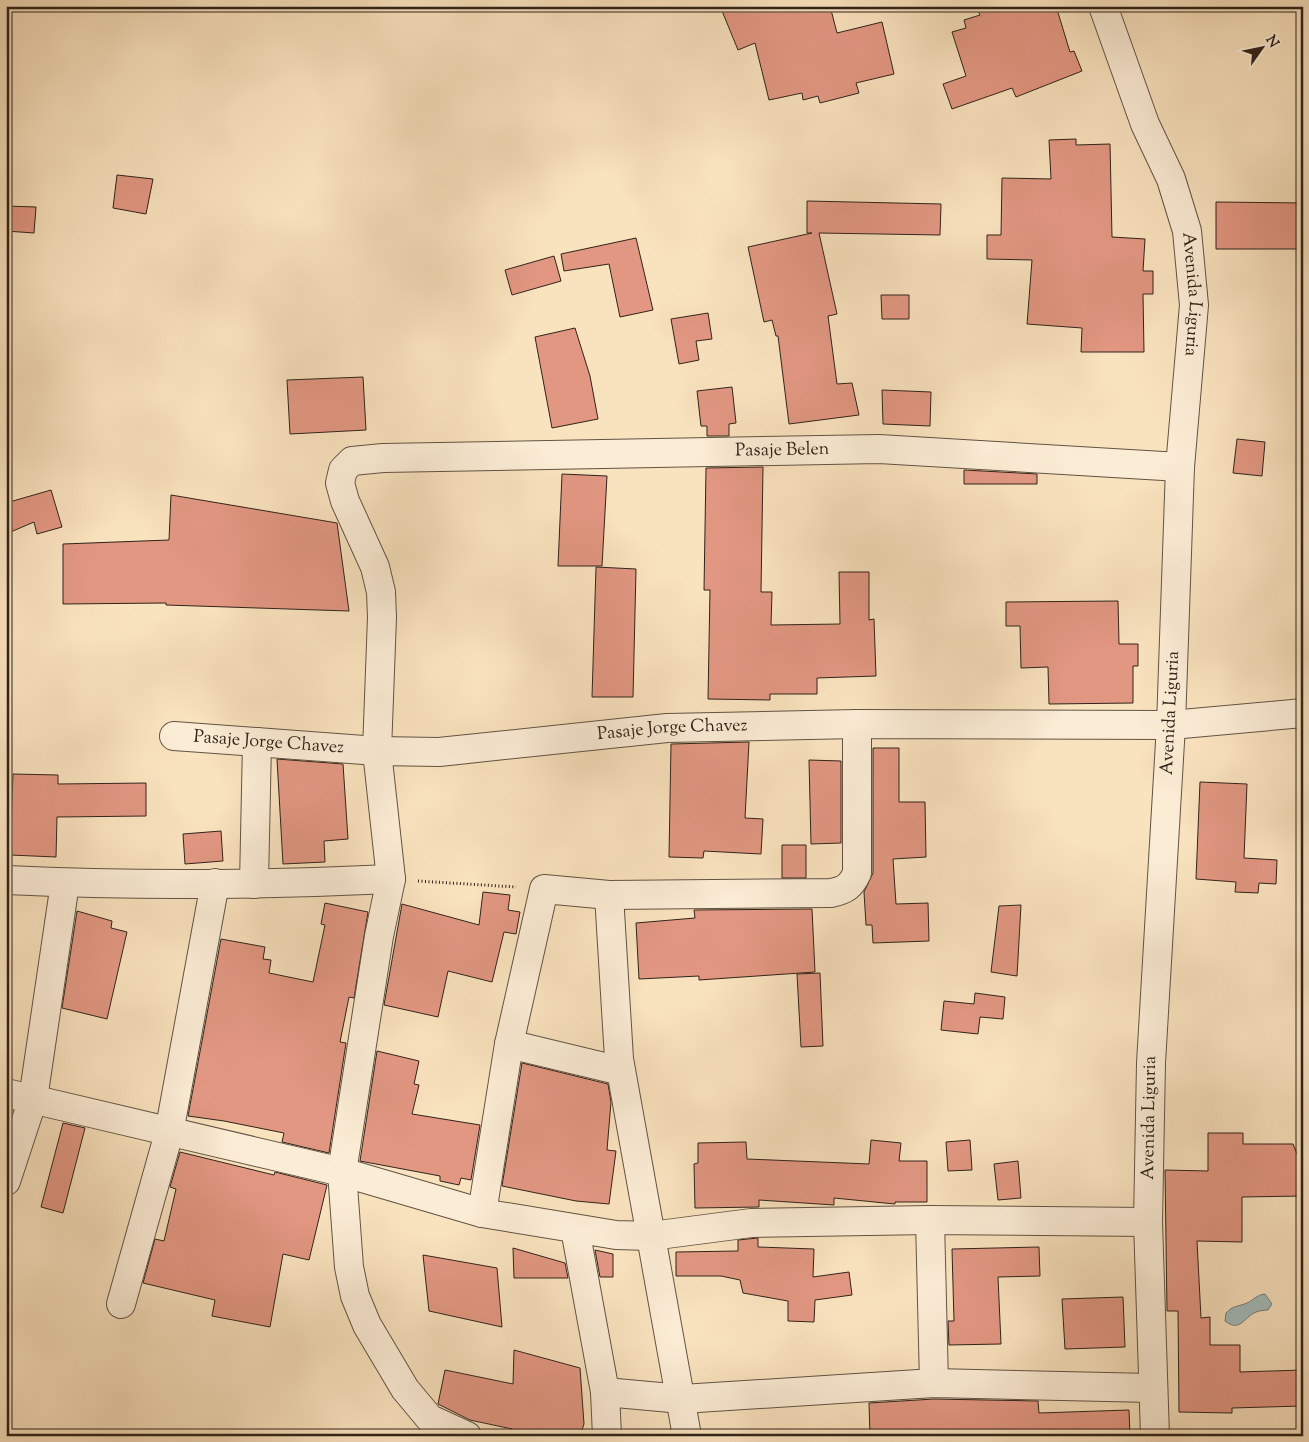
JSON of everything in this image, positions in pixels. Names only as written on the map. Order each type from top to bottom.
[{"type":"street","name":"Avenida Liguria","points":[[1103,6],[1145,124],[1171,179],[1187,231],[1194,305],[1180,467],[1171,725],[1151,1063],[1148,1222],[1155,1436]]},
{"type":"street","name":"Pasaje Belen","points":[[377,750],[382,617],[381,592],[375,568],[340,483],[343,470],[352,461],[384,458],[879,449],[1180,467]]},
{"type":"street","name":"Pasaje Jorge Chavez","points":[[174,736],[377,750],[439,752],[667,728],[856,724],[1171,725],[1303,714]]},
{"type":"street","points":[[482,1213],[509,1044],[544,889],[609,895],[831,893],[843,891],[852,884],[857,873],[856,724]]},
{"type":"street","points":[[254,884],[257,742]]},
{"type":"street","points":[[377,750],[391,879],[379,936],[342,1172],[349,1267],[355,1296],[367,1325],[405,1389],[430,1419],[467,1436]]},
{"type":"street","points":[[6,880],[64,883],[254,884],[391,879]]},
{"type":"street","points":[[6,1181],[33,1099],[64,883]]},
{"type":"street","points":[[122,1304],[169,1133],[216,883]]},
{"type":"street","points":[[609,895],[621,1071],[682,1399],[686,1436]]},
{"type":"street","points":[[509,1044],[621,1071]]},
{"type":"street","points":[[6,1094],[342,1172],[482,1213],[616,1235],[651,1236],[751,1223],[930,1220],[1148,1222]]},
{"type":"street","points":[[930,1220],[934,1383]]},
{"type":"street","points":[[575,1229],[605,1392],[607,1436]]},
{"type":"street","points":[[605,1392],[682,1399],[934,1383],[1152,1388]]},
{"type":"path","points":[[391,879],[544,889]]},
{"type":"water","points":[[1265,1294],[1272,1304],[1268,1310],[1252,1314],[1238,1325],[1225,1321],[1226,1313],[1231,1309],[1247,1303],[1259,1295]]},
{"type":"building","points":[[720,6],[830,6],[837,33],[882,22],[894,74],[856,83],[859,93],[820,103],[818,96],[803,100],[802,93],[769,100],[755,43],[738,50]]},
{"type":"building","points":[[976,6],[1056,6],[1070,52],[1074,51],[1082,71],[1016,97],[1012,88],[952,109],[943,84],[966,76],[952,32],[966,28],[964,20],[980,15]]},
{"type":"building","points":[[1076,139],[1076,145],[1110,144],[1112,237],[1145,239],[1143,271],[1153,271],[1153,294],[1143,294],[1144,352],[1081,352],[1082,328],[1027,324],[1032,260],[987,259],[987,235],[1001,235],[1002,178],[1051,179],[1049,140]]},
{"type":"building","points":[[117,175],[153,179],[146,214],[113,208]]},
{"type":"building","points":[[807,201],[941,204],[940,235],[819,233],[837,314],[828,316],[837,384],[852,383],[859,415],[789,424],[778,336],[776,336],[772,320],[764,322],[748,247],[812,233],[807,233]]},
{"type":"building","points":[[1216,202],[1303,203],[1303,249],[1216,249]]},
{"type":"building","points":[[6,206],[36,207],[34,233],[6,231]]},
{"type":"building","points":[[636,238],[653,310],[620,317],[609,264],[564,271],[561,254]]},
{"type":"building","points":[[554,256],[561,281],[512,295],[505,270]]},
{"type":"building","points":[[881,295],[909,295],[909,319],[882,319]]},
{"type":"building","points":[[708,313],[712,339],[696,341],[699,360],[679,364],[671,319]]},
{"type":"building","points":[[575,328],[590,376],[598,419],[552,428],[535,337]]},
{"type":"building","points":[[363,377],[366,430],[290,434],[287,380]]},
{"type":"building","points":[[732,387],[736,423],[729,424],[729,436],[707,436],[707,426],[701,426],[697,391]]},
{"type":"building","points":[[882,390],[931,392],[930,426],[883,424]]},
{"type":"building","points":[[1237,439],[1265,442],[1262,476],[1233,473]]},
{"type":"building","points":[[763,467],[761,592],[772,592],[771,625],[840,624],[839,572],[869,572],[869,620],[874,619],[876,676],[817,678],[817,694],[770,694],[770,700],[708,699],[710,590],[704,590],[706,468]]},
{"type":"building","points":[[964,470],[1037,474],[1037,484],[964,484]]},
{"type":"building","points":[[562,474],[607,476],[602,566],[558,566]]},
{"type":"building","points":[[51,490],[62,527],[37,534],[34,522],[6,534],[6,503]]},
{"type":"building","points":[[171,495],[337,523],[349,611],[166,605],[166,603],[63,604],[63,544],[169,540]]},
{"type":"building","points":[[596,567],[636,569],[633,697],[592,697]]},
{"type":"building","points":[[1118,601],[1119,644],[1138,644],[1138,666],[1133,666],[1133,703],[1049,704],[1048,667],[1021,668],[1020,626],[1006,626],[1006,602]]},
{"type":"building","points":[[749,742],[745,818],[763,819],[761,854],[704,851],[703,858],[669,857],[671,744]]},
{"type":"building","points":[[873,748],[899,748],[899,802],[925,802],[926,857],[893,859],[896,904],[928,903],[929,941],[873,943],[872,925],[866,925],[864,892],[873,873]]},
{"type":"building","points":[[277,759],[343,764],[348,839],[324,841],[325,862],[283,864]]},
{"type":"building","points":[[809,760],[841,761],[841,843],[811,844]]},
{"type":"building","points":[[13,774],[58,775],[58,784],[146,783],[146,816],[57,817],[56,857],[10,855]]},
{"type":"building","points":[[1200,782],[1247,784],[1244,858],[1277,860],[1276,884],[1259,883],[1258,893],[1235,892],[1236,882],[1196,879]]},
{"type":"building","points":[[221,831],[223,861],[185,864],[183,834]]},
{"type":"building","points":[[782,845],[806,845],[806,878],[782,878]]},
{"type":"building","points":[[483,892],[510,895],[508,910],[520,912],[516,934],[504,932],[492,982],[448,971],[438,1017],[384,1005],[402,904],[479,925]]},
{"type":"building","points":[[325,903],[368,912],[354,998],[349,997],[340,1042],[346,1043],[329,1153],[282,1142],[284,1133],[188,1116],[221,939],[265,947],[263,959],[271,960],[269,973],[313,982],[325,925],[321,924]]},
{"type":"building","points":[[1021,905],[1017,976],[991,972],[999,906]]},
{"type":"building","points":[[812,909],[815,972],[699,980],[699,976],[639,979],[636,923],[695,918],[694,910]]},
{"type":"building","points":[[77,911],[112,921],[111,928],[127,932],[107,1019],[62,1008]]},
{"type":"building","points":[[820,973],[823,1046],[801,1047],[797,974]]},
{"type":"building","points":[[975,993],[1005,997],[1003,1019],[980,1017],[978,1034],[941,1030],[944,1001],[974,1004]]},
{"type":"building","points":[[377,1051],[419,1061],[414,1084],[419,1085],[412,1114],[480,1125],[471,1180],[461,1178],[459,1185],[440,1181],[440,1176],[360,1161]]},
{"type":"building","points":[[522,1063],[608,1084],[611,1102],[607,1150],[616,1151],[609,1204],[576,1201],[502,1186]]},
{"type":"building","points":[[63,1123],[85,1128],[63,1213],[41,1207]]},
{"type":"building","points":[[1208,1133],[1243,1133],[1243,1144],[1293,1144],[1303,1168],[1303,1196],[1242,1197],[1242,1242],[1197,1241],[1201,1318],[1210,1317],[1210,1345],[1240,1345],[1240,1372],[1303,1370],[1303,1406],[1232,1408],[1232,1413],[1179,1412],[1178,1311],[1167,1311],[1165,1170],[1208,1171]]},
{"type":"building","points":[[871,1140],[901,1143],[899,1161],[927,1161],[927,1202],[895,1202],[895,1204],[834,1198],[834,1205],[759,1200],[759,1207],[695,1208],[694,1164],[698,1163],[698,1143],[746,1142],[747,1159],[869,1164]]},
{"type":"building","points":[[970,1140],[972,1170],[948,1171],[946,1142]]},
{"type":"building","points":[[180,1152],[274,1175],[275,1172],[327,1185],[309,1260],[283,1254],[270,1327],[212,1316],[215,1300],[143,1283],[155,1239],[164,1241],[176,1189],[170,1187]]},
{"type":"building","points":[[1018,1161],[1021,1198],[998,1200],[994,1164]]},
{"type":"building","points":[[758,1238],[758,1247],[814,1249],[813,1277],[849,1272],[852,1295],[815,1300],[814,1322],[788,1321],[788,1301],[743,1293],[740,1280],[721,1276],[676,1276],[676,1252],[738,1251],[738,1240]]},
{"type":"building","points":[[1039,1247],[1040,1276],[998,1277],[1001,1344],[949,1345],[948,1321],[954,1321],[952,1249]]},
{"type":"building","points":[[513,1248],[565,1263],[568,1278],[514,1278]]},
{"type":"building","points":[[595,1250],[613,1254],[613,1277],[600,1277]]},
{"type":"building","points":[[423,1255],[497,1268],[502,1327],[429,1311]]},
{"type":"building","points":[[1123,1297],[1125,1347],[1065,1349],[1062,1299]]},
{"type":"building","points":[[514,1350],[580,1368],[584,1424],[580,1436],[528,1436],[510,1431],[512,1429],[470,1420],[438,1404],[445,1370],[513,1384]]},
{"type":"building","points":[[934,1399],[1038,1401],[1039,1413],[1129,1410],[1130,1436],[870,1436],[869,1403]]}]
